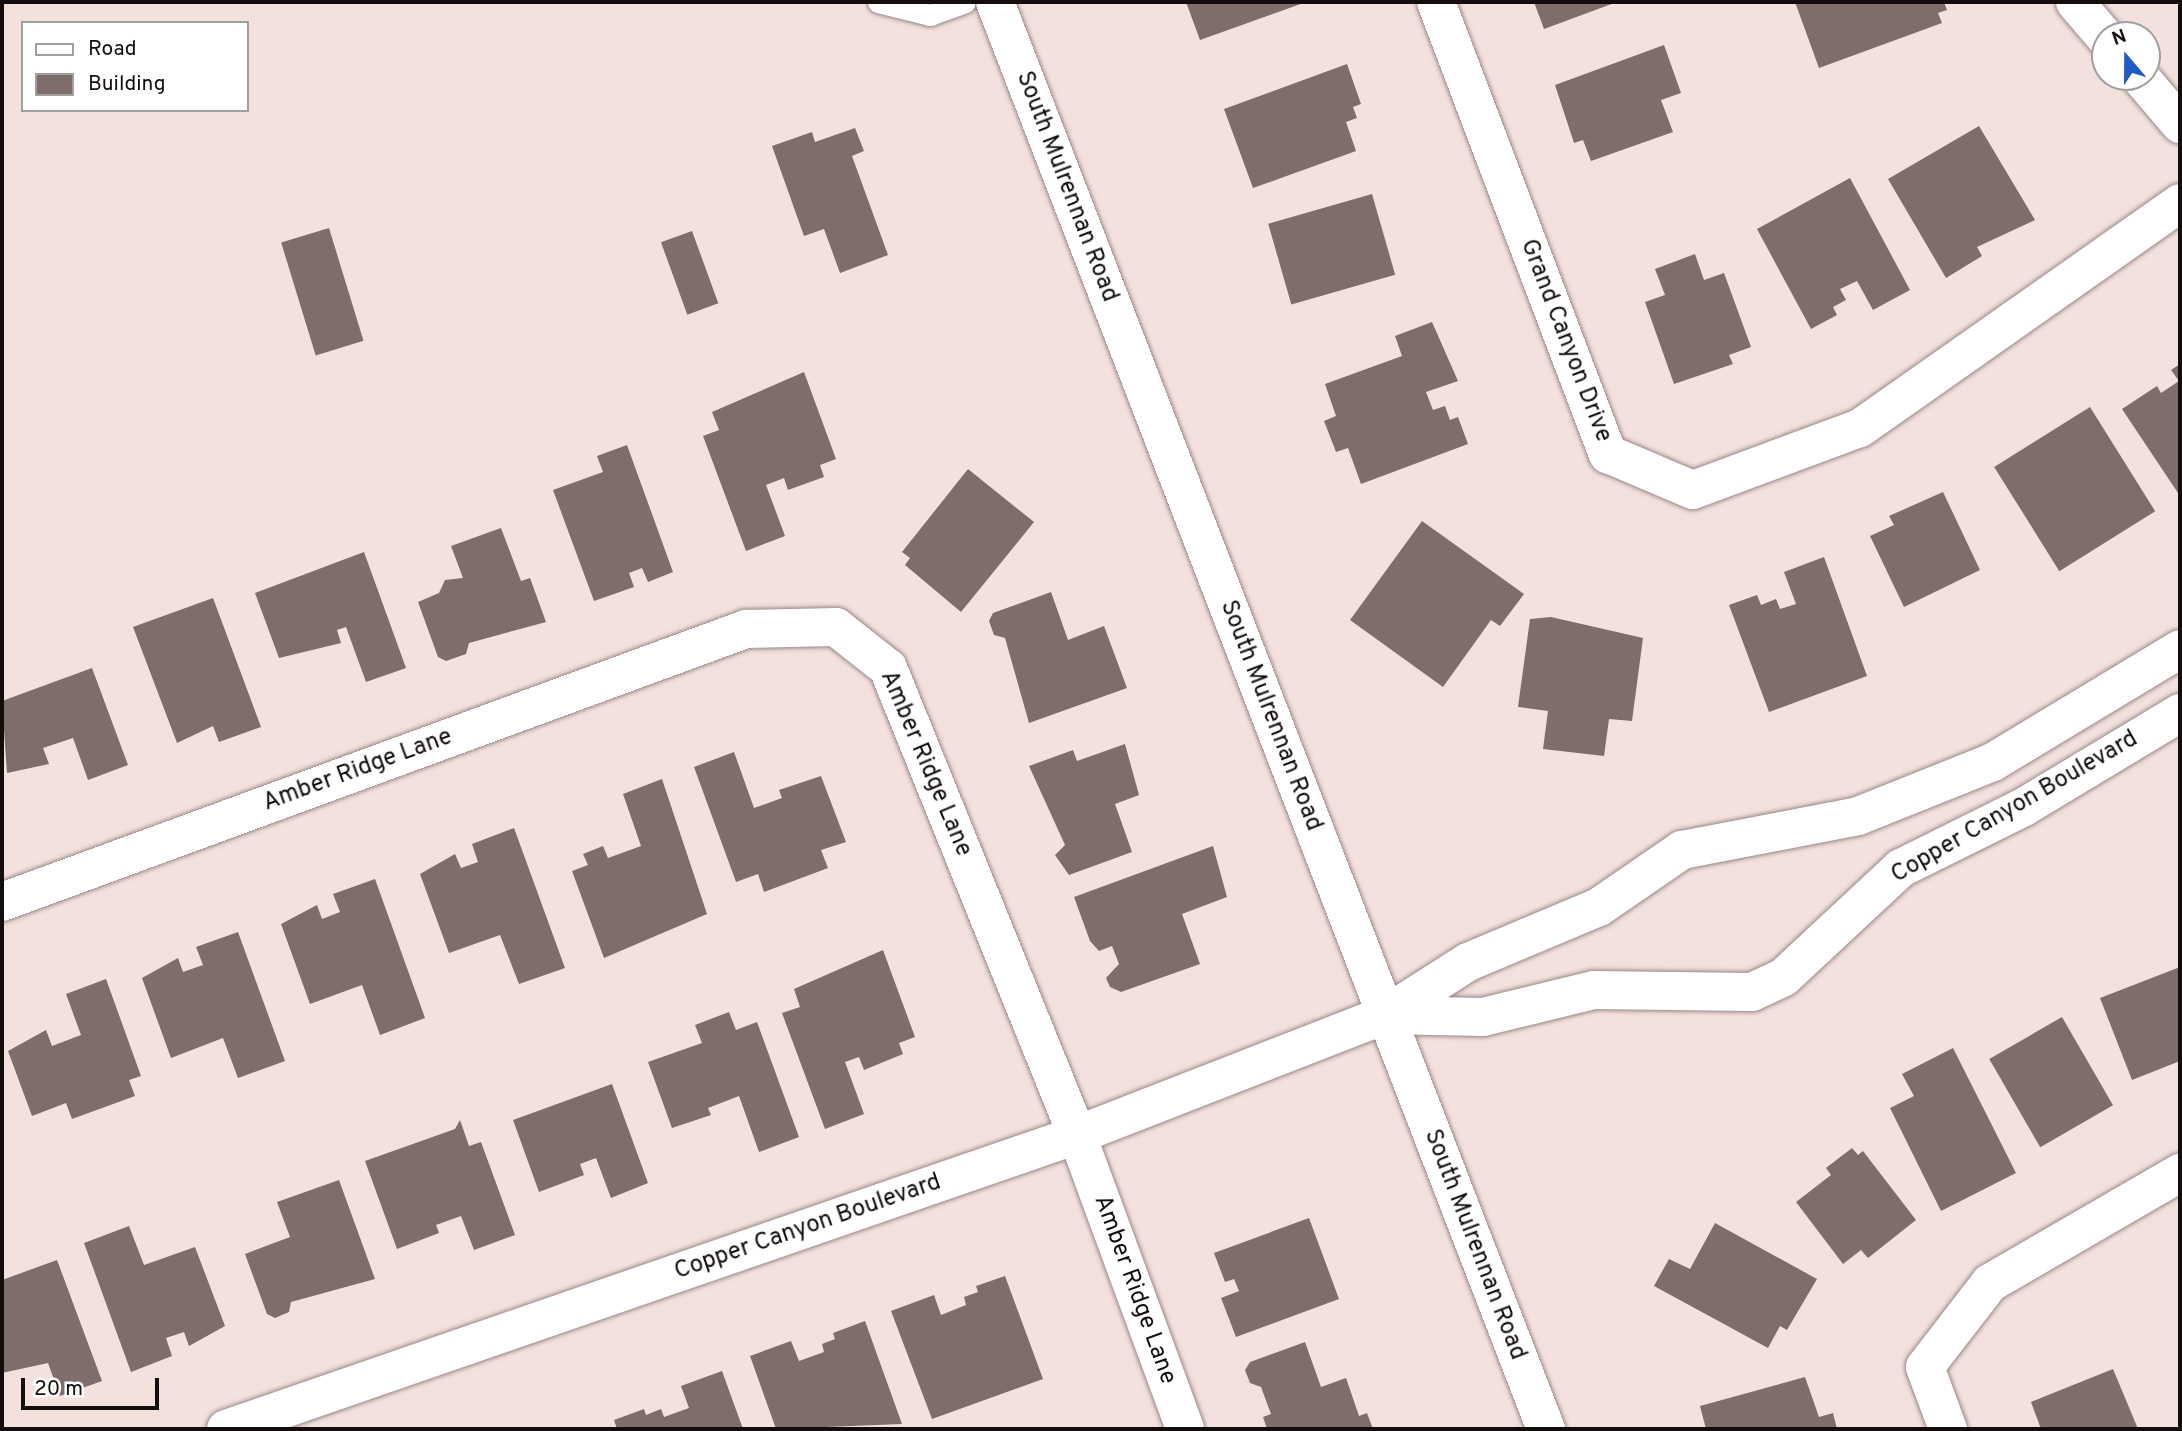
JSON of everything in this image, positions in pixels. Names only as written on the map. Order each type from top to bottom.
[{"type":"street","name":"South Mulrennan Road","points":[[995,2],[1546,1429]]},
{"type":"street","name":"Grand Canyon Drive","points":[[1436,2],[1608,454],[1693,490],[1860,428],[2180,204]]},
{"type":"street","points":[[2074,2],[2091,21]]},
{"type":"street","points":[[2152,91],[2180,124]]},
{"type":"street","name":"Amber Ridge Lane","points":[[2,902],[746,629],[836,627],[888,668],[1077,1135],[1185,1429]]},
{"type":"street","name":"Copper Canyon Boulevard","points":[[226,1429],[1077,1135],[1385,1015],[1468,962],[1599,907],[1682,850],[1858,816],[1981,767],[2180,649]]},
{"type":"street","name":"Copper Canyon Boulevard","points":[[1385,1015],[1483,1017],[1594,989],[1752,992],[1784,976],[1901,868],[2024,807],[2180,713]]},
{"type":"street","points":[[1948,1429],[1925,1367],[1990,1283],[2180,1173]]},
{"type":"lane","points":[[878,2],[930,15],[965,2]]},
{"type":"building","points":[[1186,2],[1306,2],[1200,40]]},
{"type":"building","points":[[1534,2],[1617,2],[1544,29]]},
{"type":"building","points":[[1795,2],[1944,2],[1947,10],[1938,13],[1942,23],[1819,68]]},
{"type":"building","points":[[1664,45],[1681,93],[1661,100],[1673,132],[1591,161],[1583,140],[1574,143],[1555,85]]},
{"type":"building","points":[[1347,64],[1361,104],[1353,107],[1357,118],[1346,122],[1356,151],[1253,188],[1224,109]]},
{"type":"building","points":[[1979,126],[2035,220],[1977,247],[1982,256],[1946,278],[1888,179]]},
{"type":"building","points":[[855,128],[864,151],[852,156],[888,255],[840,273],[824,229],[804,236],[772,146],[812,132],[815,142]]},
{"type":"building","points":[[1850,178],[1910,290],[1873,310],[1857,281],[1840,289],[1846,300],[1833,307],[1837,315],[1811,329],[1757,229]]},
{"type":"building","points":[[1372,194],[1395,275],[1291,305],[1268,224]]},
{"type":"building","points":[[329,228],[363,341],[316,355],[281,243]]},
{"type":"building","points":[[692,231],[718,303],[687,315],[661,242]]},
{"type":"building","points":[[1695,254],[1704,280],[1724,273],[1751,347],[1729,355],[1733,364],[1674,384],[1645,302],[1665,295],[1655,269]]},
{"type":"building","points":[[1432,322],[1458,381],[1426,392],[1433,410],[1445,406],[1450,420],[1458,417],[1468,444],[1361,484],[1348,448],[1336,452],[1324,421],[1336,416],[1325,384],[1402,356],[1395,336]]},
{"type":"building","points":[[2180,364],[2180,496],[2122,409],[2157,386],[2161,393],[2179,381],[2171,370]]},
{"type":"building","points":[[804,372],[836,459],[820,465],[824,477],[788,490],[784,478],[766,485],[785,536],[746,551],[703,436],[719,430],[712,412]]},
{"type":"building","points":[[2090,407],[2155,511],[2059,571],[1994,467]]},
{"type":"building","points":[[627,445],[673,572],[648,582],[642,568],[629,573],[634,587],[594,601],[553,490],[603,472],[597,456]]},
{"type":"building","points":[[968,469],[1034,522],[961,612],[905,565],[910,558],[902,552]]},
{"type":"building","points":[[1943,492],[1980,570],[1904,607],[1870,536],[1894,525],[1889,516]]},
{"type":"building","points":[[1422,521],[1524,594],[1500,626],[1491,620],[1443,687],[1350,620]]},
{"type":"building","points":[[501,528],[521,581],[530,578],[546,622],[469,643],[466,654],[446,661],[438,657],[418,602],[439,593],[445,580],[463,578],[451,546]]},
{"type":"building","points":[[364,552],[406,668],[366,682],[346,627],[337,630],[341,643],[279,658],[255,593]]},
{"type":"building","points":[[1824,557],[1867,676],[1769,712],[1729,605],[1757,595],[1761,605],[1776,599],[1780,609],[1796,604],[1784,572]]},
{"type":"building","points":[[1051,592],[1068,640],[1104,626],[1127,688],[1029,723],[1005,638],[994,635],[989,621],[993,613]]},
{"type":"building","points":[[213,598],[261,727],[219,742],[213,726],[177,743],[133,627]]},
{"type":"building","points":[[1551,617],[1643,638],[1632,721],[1609,719],[1604,756],[1543,749],[1548,711],[1518,707],[1530,619]]},
{"type":"building","points":[[92,668],[128,765],[88,780],[73,738],[43,748],[49,764],[7,773],[2,701]]},
{"type":"building","points":[[1125,744],[1139,795],[1115,804],[1132,852],[1069,875],[1055,855],[1065,845],[1029,766],[1073,750],[1077,761]]},
{"type":"building","points":[[734,752],[754,808],[782,798],[779,790],[821,776],[846,842],[821,850],[828,868],[764,892],[758,874],[736,882],[694,767]]},
{"type":"building","points":[[662,779],[707,914],[604,958],[572,871],[588,865],[583,854],[603,846],[608,858],[641,846],[623,794]]},
{"type":"building","points":[[514,828],[565,968],[519,984],[500,935],[449,953],[420,874],[455,854],[461,868],[478,862],[472,844]]},
{"type":"building","points":[[1213,846],[1227,897],[1182,914],[1200,964],[1121,992],[1110,987],[1106,978],[1119,964],[1112,946],[1099,951],[1090,941],[1074,897]]},
{"type":"building","points":[[375,879],[425,1018],[380,1035],[362,985],[310,1004],[281,924],[317,905],[322,919],[340,912],[333,894]]},
{"type":"building","points":[[238,932],[285,1061],[238,1078],[223,1038],[171,1058],[142,978],[178,958],[183,972],[203,965],[196,947]]},
{"type":"building","points":[[883,950],[915,1037],[899,1043],[903,1054],[864,1070],[859,1057],[845,1062],[864,1114],[825,1129],[782,1013],[800,1007],[794,989]]},
{"type":"building","points":[[2180,967],[2180,1061],[2132,1080],[2100,998]]},
{"type":"building","points":[[106,979],[141,1076],[129,1080],[135,1096],[72,1119],[66,1103],[32,1116],[8,1051],[46,1030],[52,1046],[81,1035],[66,994]]},
{"type":"building","points":[[729,1012],[736,1030],[757,1022],[799,1137],[759,1152],[739,1096],[708,1108],[711,1115],[672,1128],[648,1062],[702,1043],[695,1025]]},
{"type":"building","points":[[2062,1017],[2113,1105],[2040,1147],[1989,1059]]},
{"type":"building","points":[[1953,1048],[2016,1173],[1941,1211],[1890,1108],[1914,1096],[1902,1074]]},
{"type":"building","points":[[612,1084],[648,1183],[611,1198],[596,1158],[580,1164],[584,1175],[539,1192],[513,1120]]},
{"type":"building","points":[[460,1120],[469,1146],[481,1142],[515,1235],[474,1250],[461,1216],[436,1225],[439,1233],[397,1249],[365,1161],[455,1129]]},
{"type":"building","points":[[1852,1148],[1858,1155],[1863,1151],[1916,1220],[1868,1258],[1861,1250],[1843,1264],[1796,1202],[1831,1175],[1826,1168]]},
{"type":"building","points":[[339,1180],[375,1279],[291,1302],[289,1312],[275,1318],[267,1314],[245,1254],[290,1237],[277,1202]]},
{"type":"building","points":[[1309,1218],[1339,1299],[1236,1337],[1221,1298],[1239,1291],[1234,1279],[1225,1282],[1214,1253]]},
{"type":"building","points":[[1715,1223],[1817,1279],[1787,1330],[1780,1326],[1768,1348],[1654,1286],[1669,1259],[1690,1269]]},
{"type":"building","points":[[129,1226],[144,1265],[195,1247],[225,1326],[189,1346],[184,1332],[166,1338],[172,1356],[131,1372],[84,1243]]},
{"type":"building","points":[[57,1260],[102,1381],[60,1396],[48,1363],[2,1373],[2,1280]]},
{"type":"building","points":[[1005,1276],[1043,1379],[932,1419],[891,1311],[934,1295],[941,1315],[966,1305],[964,1297],[978,1292],[976,1286]]},
{"type":"building","points":[[865,1321],[902,1424],[776,1429],[750,1356],[791,1341],[799,1361],[824,1352],[822,1344],[835,1339],[833,1333]]},
{"type":"building","points":[[1305,1342],[1321,1387],[1346,1378],[1359,1416],[1367,1413],[1373,1429],[1267,1429],[1263,1417],[1271,1414],[1261,1387],[1250,1383],[1245,1370],[1250,1362]]},
{"type":"building","points":[[2113,1369],[2138,1429],[2041,1429],[2031,1402]]},
{"type":"building","points":[[722,1371],[743,1429],[617,1429],[614,1420],[644,1409],[646,1415],[661,1409],[664,1417],[689,1408],[681,1386]]},
{"type":"building","points":[[1805,1377],[1819,1417],[1833,1413],[1837,1429],[1706,1429],[1700,1406]]}]
